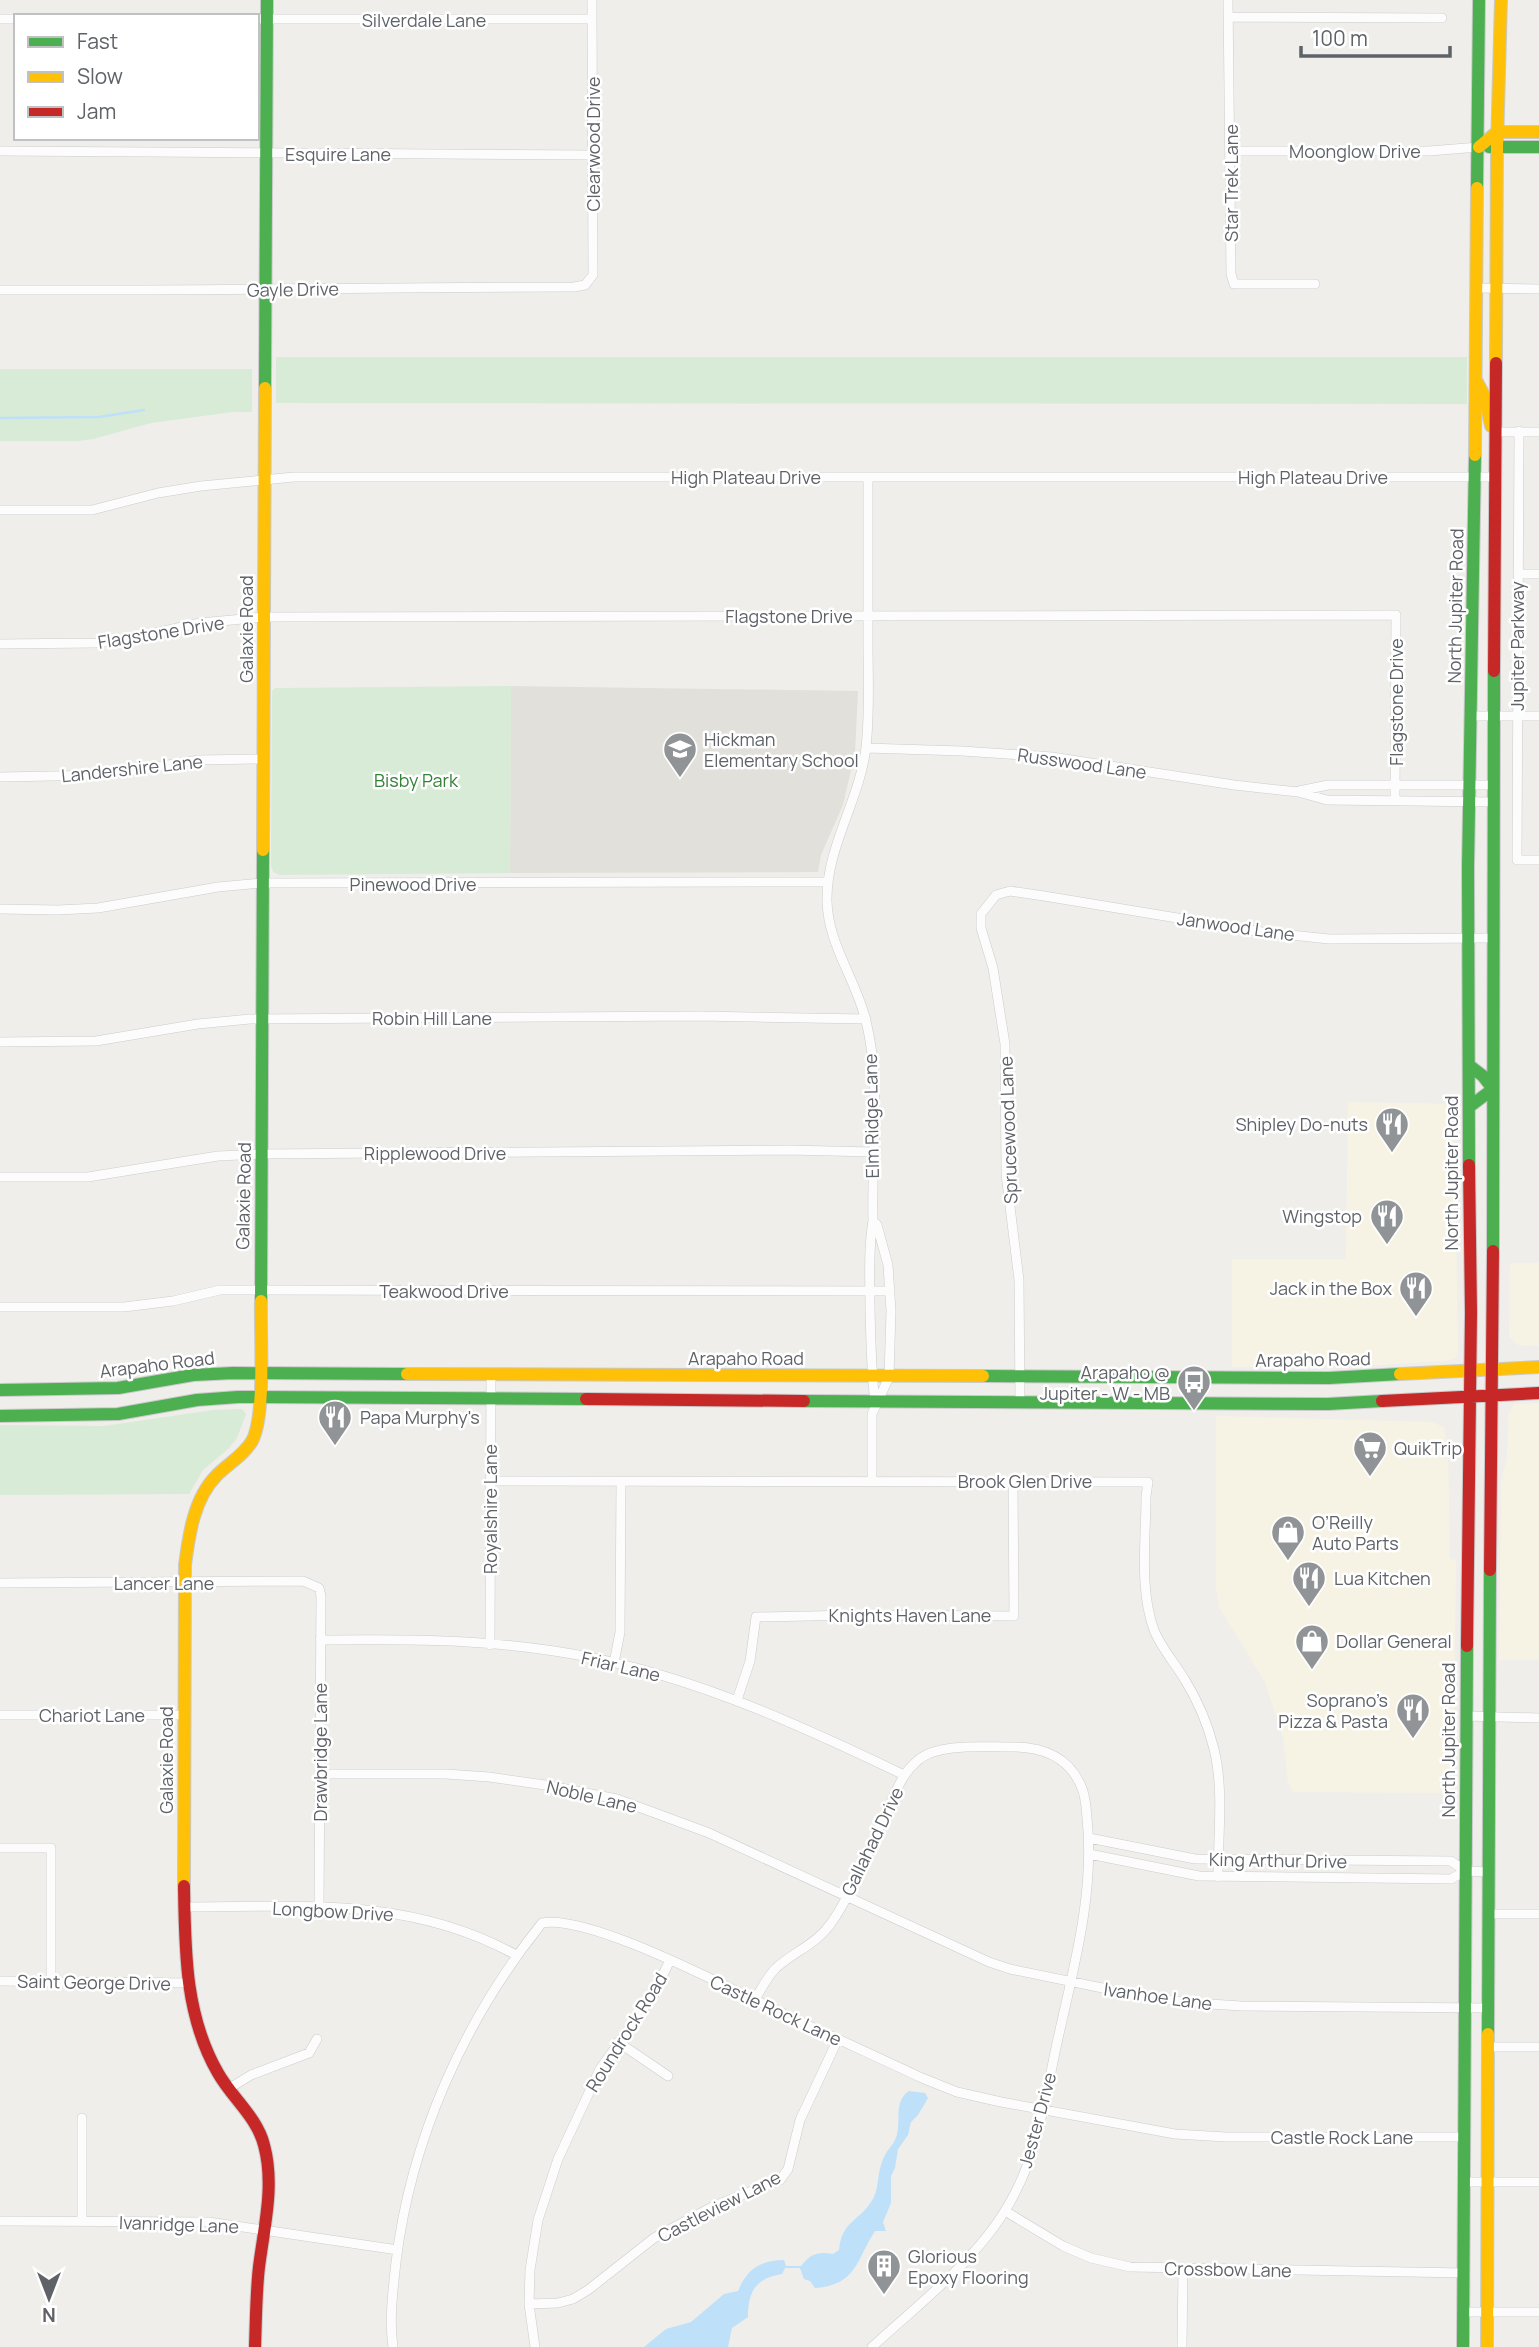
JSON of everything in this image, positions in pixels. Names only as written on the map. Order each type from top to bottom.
[{"type":"main road","name":"Galaxie Road","points":[[255,2347],[259,2267],[271,2176],[263,2139],[253,2121],[228,2089],[204,2048],[188,1983],[184,1907],[184,1715],[187,1547],[199,1505],[212,1482],[238,1459],[252,1442],[259,1422],[266,154],[262,19],[267,0]]},
{"type":"main road","name":"North Jupiter Road","points":[[1464,2347],[1467,1548],[1471,1371],[1469,938],[1479,0]]},
{"type":"main road","points":[[1487,2347],[1497,132],[1502,0]]},
{"type":"main road","points":[[1479,147],[1497,132],[1539,132]]},
{"type":"main road","points":[[1479,147],[1539,147]]},
{"type":"main road","points":[[1475,378],[1485,397],[1490,425],[1497,432]]},
{"type":"main road","points":[[1470,1066],[1483,1076],[1493,1089]]},
{"type":"main road","points":[[1469,1107],[1493,1089]]},
{"type":"main road","points":[[1469,1204],[1493,1205]]},
{"type":"main road","name":"Arapaho Road","points":[[0,1390],[118,1388],[193,1375],[261,1373],[1329,1378],[1539,1367]]},
{"type":"main road","points":[[1213,1378],[1213,1402]]},
{"type":"main road","points":[[0,1416],[108,1414],[197,1400],[260,1397],[1328,1404],[1539,1393]]},
{"type":"main road","points":[[1467,1548],[1490,1547]]},
{"type":"street","name":"Clearwood Drive","points":[[585,285],[593,275],[592,0]]},
{"type":"street","name":"Star Trek Lane","points":[[1228,0],[1231,274],[1234,284],[1315,284]]},
{"type":"street","points":[[1228,17],[1442,18]]},
{"type":"street","name":"Silverdale Lane","points":[[262,19],[592,19]]},
{"type":"street","name":"Moonglow Drive","points":[[1231,151],[1429,151],[1479,147]]},
{"type":"street","name":"Esquire Lane","points":[[0,151],[593,155]]},
{"type":"street","name":"Gayle Drive","points":[[0,290],[265,290],[585,285]]},
{"type":"street","points":[[1477,288],[1539,289]]},
{"type":"street","name":"Jupiter Parkway","points":[[1519,431],[1517,860],[1539,860]]},
{"type":"street","points":[[1497,432],[1539,432]]},
{"type":"street","name":"High Plateau Drive","points":[[0,510],[92,510],[189,488],[294,477],[1496,477]]},
{"type":"street","name":"Elm Ridge Lane","points":[[869,477],[866,748],[862,771],[834,852],[828,882],[829,918],[836,948],[866,1019],[874,1086],[870,1291],[875,1402]]},
{"type":"street","points":[[1518,574],[1539,574]]},
{"type":"street","name":"Flagstone Drive","points":[[0,644],[96,643],[123,640],[200,623],[264,617],[1396,615],[1395,801]]},
{"type":"street","points":[[1471,716],[1539,716]]},
{"type":"street","name":"Russwood Lane","points":[[866,748],[1052,757],[1298,792],[1327,800],[1494,802]]},
{"type":"street","name":"Landershire Lane","points":[[0,777],[94,776],[199,760],[263,759]]},
{"type":"street","name":"Russwood Lane","points":[[1298,792],[1328,785],[1494,785]]},
{"type":"street","name":"Pinewood Drive","points":[[0,909],[58,911],[98,908],[218,887],[261,883],[828,882]]},
{"type":"street","name":"Janwood Lane","points":[[986,905],[996,895],[1010,891],[1262,932],[1329,939],[1492,938]]},
{"type":"street","name":"Sprucewood Lane","points":[[986,905],[981,914],[981,928],[996,981],[1005,1044],[1006,1174],[1019,1280],[1020,1402]]},
{"type":"street","name":"Robin Hill Lane","points":[[0,1042],[96,1041],[198,1024],[262,1020],[699,1016],[866,1019]]},
{"type":"street","name":"Ripplewood Drive","points":[[0,1177],[88,1177],[218,1156],[261,1154],[789,1150],[873,1152]]},
{"type":"street","name":"Elm Ridge Lane","points":[[872,1481],[872,1414],[875,1402],[889,1377],[890,1291],[888,1265],[877,1225],[873,1221]]},
{"type":"street","name":"Teakwood Drive","points":[[0,1307],[124,1307],[173,1301],[220,1290],[890,1291]]},
{"type":"street","name":"Royalshire Lane","points":[[489,1645],[491,1374]]},
{"type":"street","name":"Brook Glen Drive","points":[[491,1481],[1148,1482],[1146,1587],[1149,1610],[1158,1638],[1198,1704],[1215,1752],[1218,1877]]},
{"type":"street","name":"Knights Haven Lane","points":[[737,1700],[750,1661],[756,1618],[770,1615],[1014,1616],[1013,1481]]},
{"type":"street","points":[[614,1663],[620,1632],[621,1482]]},
{"type":"street","name":"Lancer Lane","points":[[0,1583],[303,1581],[319,1588],[321,1596]]},
{"type":"street","name":"Drawbridge Lane","points":[[319,1907],[321,1596]]},
{"type":"street","name":"Friar Lane","points":[[320,1640],[424,1640],[489,1645],[553,1651],[614,1663],[688,1683],[737,1700],[904,1775]]},
{"type":"street","name":"Chariot Lane","points":[[0,1715],[184,1715]]},
{"type":"street","points":[[1466,1716],[1539,1718]]},
{"type":"street","name":"Gallahad Drive","points":[[755,2000],[772,1972],[806,1949],[824,1932],[846,1895],[904,1775],[926,1753],[937,1750],[1021,1747],[1040,1749],[1063,1761],[1081,1786],[1089,1838]]},
{"type":"street","name":"Noble Lane","points":[[321,1774],[446,1774],[489,1777],[617,1799],[709,1833],[846,1895]]},
{"type":"street","name":"King Arthur Drive","points":[[1089,1838],[1171,1855],[1218,1860],[1451,1861],[1465,1871]]},
{"type":"street","name":"Jester Drive","points":[[872,2347],[979,2245],[1005,2211],[1028,2163],[1042,2110],[1083,1916],[1090,1854],[1089,1838]]},
{"type":"street","points":[[0,1848],[51,1848],[51,1981]]},
{"type":"street","name":"King Arthur Drive","points":[[1090,1854],[1161,1871],[1218,1877],[1451,1879],[1465,1871],[1489,1872]]},
{"type":"street","name":"Ivanhoe Lane","points":[[846,1895],[989,1962],[1151,1998],[1241,2006],[1488,2008]]},
{"type":"street","name":"Longbow Drive","points":[[184,1907],[369,1909],[424,1918],[476,1935],[516,1955]]},
{"type":"street","points":[[1488,1914],[1539,1914]]},
{"type":"street","name":"Castle Rock Lane","points":[[393,2347],[392,2301],[411,2178],[442,2090],[470,2031],[516,1955],[541,1923],[569,1925],[670,1960],[957,2092],[1175,2134],[1226,2137],[1464,2137]]},
{"type":"street","name":"Roundrock Road","points":[[535,2347],[529,2304],[530,2270],[538,2220],[558,2159],[600,2069],[654,1994],[670,1960]]},
{"type":"street","name":"Saint George Drive","points":[[0,1981],[188,1983]]},
{"type":"street","points":[[228,2089],[251,2075],[309,2053],[317,2039]]},
{"type":"street","name":"Castleview Lane","points":[[529,2304],[558,2303],[573,2299],[654,2238],[714,2206],[780,2180],[788,2169],[800,2120],[838,2039]]},
{"type":"street","points":[[618,2042],[668,2076]]},
{"type":"street","points":[[1488,2047],[1539,2047]]},
{"type":"street","points":[[82,2118],[82,2221]]},
{"type":"street","points":[[1464,2182],[1539,2182]]},
{"type":"street","name":"Crossbow Lane","points":[[1005,2211],[1063,2246],[1091,2258],[1130,2267],[1464,2273]]},
{"type":"street","name":"Ivanridge Lane","points":[[0,2221],[209,2222],[398,2250]]},
{"type":"street","points":[[1182,2347],[1183,2268]]},
{"type":"street","points":[[1464,2312],[1539,2312]]},
{"type":"shaded area","name":"Hickman Elementary School","points":[[511,686],[858,691],[855,753],[843,805],[821,855],[818,872],[510,873]]},
{"type":"shaded area","points":[[1348,1102],[1454,1104],[1458,1352],[1455,1358],[1445,1361],[1362,1366],[1232,1367],[1232,1259],[1346,1259]]},
{"type":"shaded area","points":[[1510,1263],[1539,1263],[1539,1346],[1518,1345],[1509,1337]]},
{"type":"shaded area","points":[[1539,1403],[1539,1660],[1499,1660],[1501,1482],[1507,1458],[1508,1415],[1514,1404]]},
{"type":"shaded area","points":[[1216,1416],[1431,1422],[1444,1427],[1448,1453],[1450,1559],[1456,1560],[1453,1793],[1293,1792],[1288,1781],[1283,1738],[1265,1682],[1219,1607],[1216,1588]]},
{"type":"green space","points":[[276,357],[1467,357],[1467,404],[276,403]]},
{"type":"green space","points":[[0,369],[252,369],[252,412],[151,423],[79,441],[0,441]]},
{"type":"green space","name":"Bisby Park","points":[[511,686],[510,873],[280,875],[273,872],[272,691],[275,688]]},
{"type":"green space","points":[[242,1409],[246,1414],[237,1438],[203,1470],[189,1494],[0,1495],[0,1425],[104,1426],[213,1410]]},
{"type":"water","points":[[909,2091],[925,2093],[928,2098],[911,2122],[908,2135],[898,2149],[891,2176],[891,2203],[883,2222],[886,2231],[875,2231],[859,2261],[847,2276],[829,2286],[815,2288],[810,2281],[804,2279],[800,2268],[785,2268],[782,2274],[766,2279],[755,2287],[748,2317],[732,2328],[728,2347],[644,2347],[666,2329],[691,2322],[724,2294],[738,2291],[750,2272],[762,2264],[784,2260],[786,2266],[801,2266],[815,2254],[833,2254],[839,2250],[843,2233],[874,2198],[882,2161],[897,2135],[900,2102]]},
{"type":"waterway","points":[[0,418],[99,417],[144,410]]},
{"type":"traffic: fast","points":[[265,388],[267,0]]},
{"type":"traffic: fast","points":[[1477,188],[1479,0]]},
{"type":"traffic: fast","points":[[1489,147],[1539,147]]},
{"type":"traffic: fast","points":[[1469,1165],[1468,867],[1475,455]]},
{"type":"traffic: fast","points":[[1493,1251],[1494,671]]},
{"type":"traffic: fast","points":[[261,1301],[263,850]]},
{"type":"traffic: fast","points":[[1469,1107],[1493,1089],[1483,1076],[1470,1066]]},
{"type":"traffic: fast","points":[[0,1390],[118,1388],[193,1375],[233,1373],[407,1374]]},
{"type":"traffic: fast","points":[[983,1376],[1329,1378],[1400,1374]]},
{"type":"traffic: fast","points":[[0,1416],[118,1414],[197,1400],[238,1397],[586,1399]]},
{"type":"traffic: fast","points":[[804,1401],[1328,1404],[1382,1401]]},
{"type":"traffic: fast","points":[[1488,2034],[1490,1570]]},
{"type":"traffic: fast","points":[[1463,2347],[1467,1646]]},
{"type":"traffic: slow","points":[[1496,363],[1501,0]]},
{"type":"traffic: slow","points":[[1479,147],[1497,132],[1539,132]]},
{"type":"traffic: slow","points":[[1475,455],[1477,188]]},
{"type":"traffic: slow","points":[[1476,380],[1485,397],[1491,426]]},
{"type":"traffic: slow","points":[[263,850],[265,388]]},
{"type":"traffic: slow","points":[[184,1886],[185,1565],[191,1529],[203,1494],[217,1475],[249,1446],[256,1429],[261,1394],[261,1301]]},
{"type":"traffic: slow","points":[[1400,1374],[1539,1367]]},
{"type":"traffic: slow","points":[[407,1374],[983,1376]]},
{"type":"traffic: slow","points":[[1487,2347],[1488,2034]]},
{"type":"traffic: jam","points":[[1494,671],[1496,363]]},
{"type":"traffic: jam","points":[[1467,1646],[1471,1312],[1469,1165]]},
{"type":"traffic: jam","points":[[1490,1570],[1493,1251]]},
{"type":"traffic: jam","points":[[1382,1401],[1539,1393]]},
{"type":"traffic: jam","points":[[586,1399],[804,1401]]},
{"type":"traffic: jam","points":[[184,1886],[186,1959],[199,2029],[218,2073],[256,2125],[267,2160],[269,2191],[258,2277],[255,2347]]},
{"type":"place","name":"Hickman Elementary School","points":[[680,779]]},
{"type":"place","name":"Shipley Do-nuts","points":[[1392,1154]]},
{"type":"place","name":"Wingstop","points":[[1387,1246]]},
{"type":"place","name":"Jack in the Box","points":[[1416,1318]]},
{"type":"place","name":"Arapaho @ Jupiter - W - MB","points":[[1194,1412]]},
{"type":"place","name":"Papa Murphy's","points":[[335,1447]]},
{"type":"place","name":"QuikTrip","points":[[1370,1478]]},
{"type":"place","name":"O’Reilly Auto Parts","points":[[1288,1562]]},
{"type":"place","name":"Lua Kitchen","points":[[1309,1608]]},
{"type":"place","name":"Dollar General","points":[[1312,1671]]},
{"type":"place","name":"Soprano’s Pizza & Pasta","points":[[1413,1740]]},
{"type":"place","name":"Glorious Epoxy Flooring","points":[[884,2296]]}]
